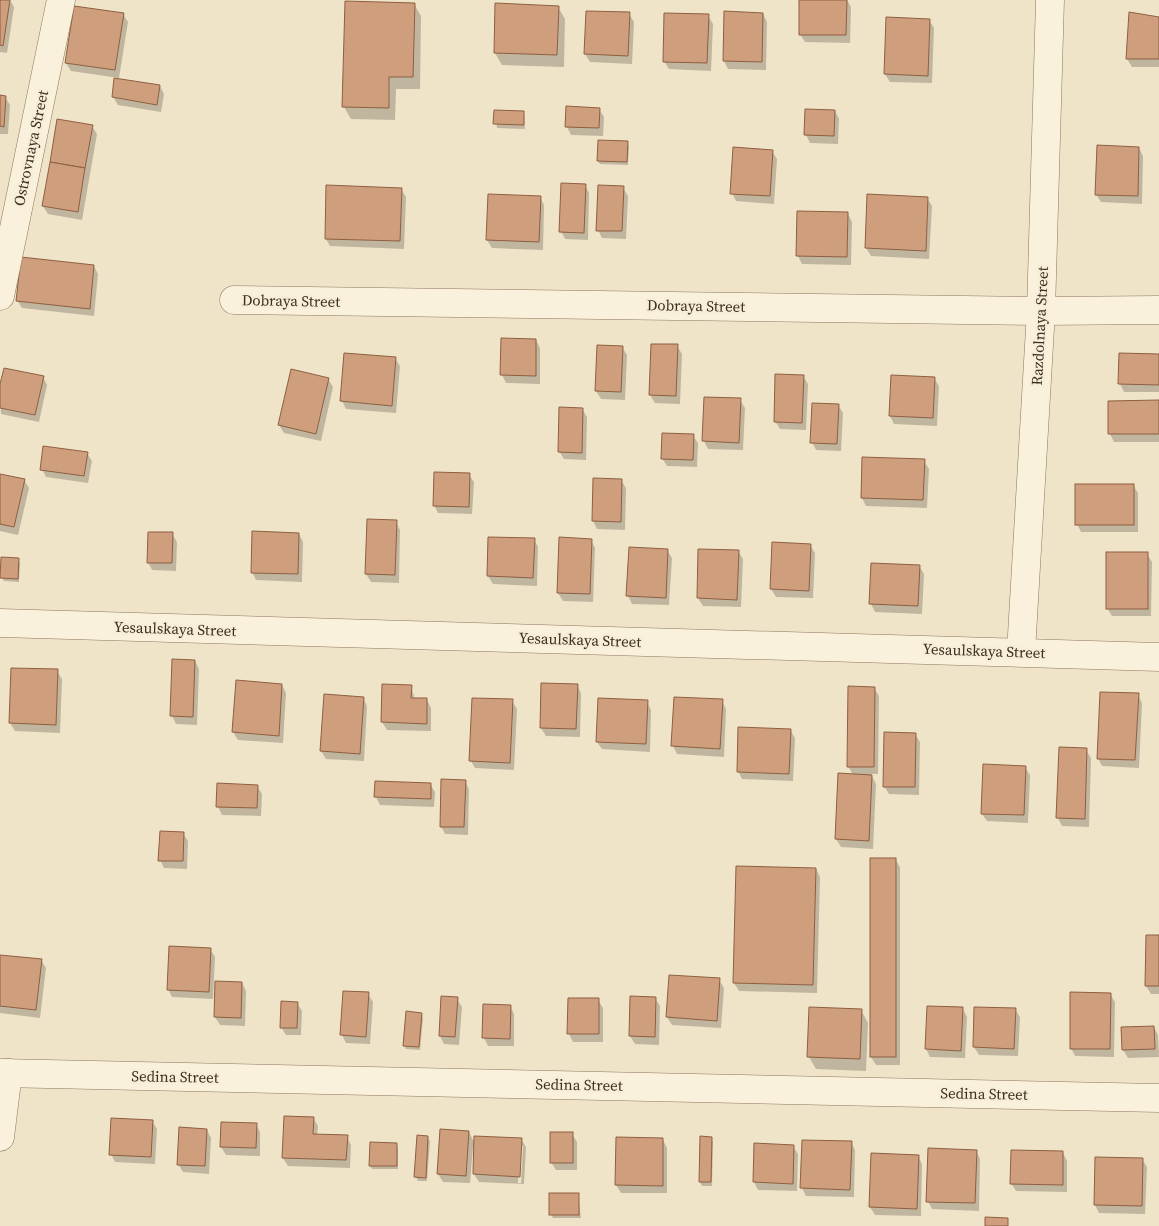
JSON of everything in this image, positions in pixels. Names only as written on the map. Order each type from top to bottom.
[{"type":"street","name":"Ostrovnaya Street","points":[[0,296],[61,0]]},
{"type":"street","name":"Razdolnaya Street","points":[[1021,652],[1041,311],[1050,0]]},
{"type":"street","name":"Dobraya Street","points":[[234,300],[1041,311],[1159,310]]},
{"type":"street","name":"Yesaulskaya Street","points":[[0,623],[1159,657]]},
{"type":"street","name":"Sedina Street","points":[[4,1073],[1159,1098]]},
{"type":"street","points":[[0,1137],[4,1073]]},
{"type":"building","points":[[0,0],[10,0],[3,46],[0,45]]},
{"type":"building","points":[[799,0],[847,0],[846,35],[799,35]]},
{"type":"building","points":[[345,1],[415,3],[413,77],[389,77],[389,108],[342,107]]},
{"type":"building","points":[[495,3],[559,6],[557,55],[494,53]]},
{"type":"building","points":[[74,6],[124,13],[115,70],[65,63]]},
{"type":"building","points":[[586,11],[630,12],[628,56],[584,54]]},
{"type":"building","points":[[724,11],[763,13],[762,62],[723,61]]},
{"type":"building","points":[[1129,12],[1159,17],[1159,59],[1126,59]]},
{"type":"building","points":[[664,13],[709,14],[707,63],[663,62]]},
{"type":"building","points":[[886,17],[930,19],[928,76],[884,74]]},
{"type":"building","points":[[114,78],[160,85],[157,105],[112,97]]},
{"type":"building","points":[[0,95],[6,96],[4,127],[0,126]]},
{"type":"building","points":[[566,106],[600,108],[599,128],[565,127]]},
{"type":"building","points":[[805,109],[835,110],[834,136],[804,135]]},
{"type":"building","points":[[494,110],[524,111],[524,125],[493,124]]},
{"type":"building","points":[[57,119],[93,125],[85,168],[50,162]]},
{"type":"building","points":[[598,140],[628,141],[627,162],[597,161]]},
{"type":"building","points":[[1097,145],[1139,147],[1138,196],[1095,195]]},
{"type":"building","points":[[733,147],[773,150],[770,196],[730,194]]},
{"type":"building","points":[[50,162],[85,168],[78,212],[42,206]]},
{"type":"building","points":[[561,183],[586,184],[584,233],[559,232]]},
{"type":"building","points":[[326,185],[402,188],[400,241],[325,239]]},
{"type":"building","points":[[598,185],[624,186],[622,231],[596,231]]},
{"type":"building","points":[[488,194],[541,196],[539,242],[486,240]]},
{"type":"building","points":[[867,194],[928,197],[926,251],[865,248]]},
{"type":"building","points":[[797,211],[848,212],[847,257],[796,256]]},
{"type":"building","points":[[21,257],[94,265],[90,309],[16,301]]},
{"type":"building","points":[[501,338],[536,339],[536,376],[500,375]]},
{"type":"building","points":[[651,344],[678,344],[676,396],[649,395]]},
{"type":"building","points":[[597,345],[623,346],[621,392],[595,391]]},
{"type":"building","points":[[344,353],[396,357],[392,406],[340,401]]},
{"type":"building","points":[[1119,353],[1159,354],[1159,385],[1118,384]]},
{"type":"building","points":[[4,368],[44,376],[35,415],[0,408],[0,384]]},
{"type":"building","points":[[291,369],[329,378],[316,434],[278,425]]},
{"type":"building","points":[[775,374],[804,375],[802,423],[774,422]]},
{"type":"building","points":[[891,375],[935,377],[933,418],[889,416]]},
{"type":"building","points":[[704,397],[741,398],[739,443],[702,441]]},
{"type":"building","points":[[1159,400],[1159,434],[1108,434],[1108,401]]},
{"type":"building","points":[[812,403],[839,404],[837,444],[810,443]]},
{"type":"building","points":[[559,407],[583,408],[582,453],[558,452]]},
{"type":"building","points":[[662,433],[694,434],[693,460],[661,459]]},
{"type":"building","points":[[43,446],[88,452],[84,476],[40,470]]},
{"type":"building","points":[[862,457],[925,459],[923,500],[861,498]]},
{"type":"building","points":[[434,472],[470,473],[469,507],[433,506]]},
{"type":"building","points":[[0,474],[25,479],[14,527],[0,524]]},
{"type":"building","points":[[593,478],[622,479],[621,522],[592,521]]},
{"type":"building","points":[[1075,484],[1134,484],[1134,525],[1075,525]]},
{"type":"building","points":[[367,519],[397,520],[395,575],[365,574]]},
{"type":"building","points":[[252,531],[299,533],[298,574],[251,573]]},
{"type":"building","points":[[148,532],[173,532],[172,563],[147,563]]},
{"type":"building","points":[[488,537],[535,538],[533,578],[487,576]]},
{"type":"building","points":[[559,537],[592,539],[590,594],[557,593]]},
{"type":"building","points":[[772,542],[811,544],[809,591],[770,589]]},
{"type":"building","points":[[629,547],[668,549],[666,598],[626,596]]},
{"type":"building","points":[[698,549],[739,550],[737,600],[697,598]]},
{"type":"building","points":[[1106,552],[1148,552],[1148,609],[1106,609]]},
{"type":"building","points":[[1,557],[19,558],[18,579],[0,578]]},
{"type":"building","points":[[871,563],[920,565],[918,606],[869,604]]},
{"type":"building","points":[[172,659],[195,660],[193,717],[170,716]]},
{"type":"building","points":[[11,668],[58,669],[56,725],[9,723]]},
{"type":"building","points":[[236,680],[282,684],[279,736],[232,732]]},
{"type":"building","points":[[541,683],[578,684],[576,729],[540,728]]},
{"type":"building","points":[[382,684],[412,685],[411,698],[427,698],[427,724],[381,722]]},
{"type":"building","points":[[848,686],[875,687],[874,767],[847,767]]},
{"type":"building","points":[[1100,692],[1139,693],[1135,760],[1097,759]]},
{"type":"building","points":[[324,694],[364,697],[360,754],[320,751]]},
{"type":"building","points":[[674,697],[723,699],[720,749],[671,746]]},
{"type":"building","points":[[472,698],[513,699],[510,763],[469,761]]},
{"type":"building","points":[[598,698],[648,700],[646,744],[596,742]]},
{"type":"building","points":[[738,727],[791,729],[789,774],[737,772]]},
{"type":"building","points":[[884,732],[916,733],[915,787],[883,787]]},
{"type":"building","points":[[1059,747],[1087,748],[1085,819],[1056,818]]},
{"type":"building","points":[[983,764],[1026,766],[1024,815],[981,814]]},
{"type":"building","points":[[838,773],[872,775],[869,841],[835,839]]},
{"type":"building","points":[[441,779],[466,780],[464,827],[440,827]]},
{"type":"building","points":[[375,781],[431,783],[431,799],[374,797]]},
{"type":"building","points":[[217,783],[258,785],[257,808],[216,807]]},
{"type":"building","points":[[160,831],[184,832],[183,861],[158,861]]},
{"type":"building","points":[[870,858],[896,858],[896,1057],[870,1057]]},
{"type":"building","points":[[736,866],[816,868],[813,985],[733,983]]},
{"type":"building","points":[[1146,935],[1159,935],[1159,986],[1145,986]]},
{"type":"building","points":[[169,946],[211,948],[209,992],[167,990]]},
{"type":"building","points":[[0,955],[42,959],[36,1010],[0,1006]]},
{"type":"building","points":[[669,975],[720,978],[717,1021],[666,1017]]},
{"type":"building","points":[[215,981],[242,982],[241,1018],[214,1017]]},
{"type":"building","points":[[343,991],[369,992],[366,1037],[340,1035]]},
{"type":"building","points":[[1070,992],[1111,993],[1110,1049],[1070,1049]]},
{"type":"building","points":[[441,996],[458,997],[455,1037],[439,1036]]},
{"type":"building","points":[[630,996],[656,997],[655,1037],[629,1036]]},
{"type":"building","points":[[568,998],[599,998],[599,1034],[567,1034]]},
{"type":"building","points":[[281,1001],[298,1002],[297,1028],[280,1028]]},
{"type":"building","points":[[483,1004],[511,1005],[510,1039],[482,1038]]},
{"type":"building","points":[[927,1006],[963,1007],[961,1051],[925,1049]]},
{"type":"building","points":[[809,1007],[862,1009],[860,1059],[807,1057]]},
{"type":"building","points":[[974,1007],[1016,1008],[1014,1049],[973,1047]]},
{"type":"building","points":[[406,1011],[422,1013],[419,1047],[403,1046]]},
{"type":"building","points":[[1154,1026],[1155,1049],[1122,1050],[1121,1027]]},
{"type":"building","points":[[284,1116],[314,1117],[313,1134],[348,1135],[346,1160],[282,1158]]},
{"type":"building","points":[[111,1118],[153,1120],[151,1157],[109,1155]]},
{"type":"building","points":[[221,1122],[257,1123],[256,1148],[220,1147]]},
{"type":"building","points":[[179,1127],[207,1129],[205,1166],[177,1165]]},
{"type":"building","points":[[440,1129],[469,1131],[466,1176],[437,1174]]},
{"type":"building","points":[[550,1132],[573,1132],[573,1163],[550,1163]]},
{"type":"building","points":[[417,1135],[428,1136],[426,1178],[414,1177]]},
{"type":"building","points":[[474,1136],[522,1138],[520,1177],[473,1174]]},
{"type":"building","points":[[700,1136],[712,1137],[711,1182],[699,1182]]},
{"type":"building","points":[[616,1137],[663,1138],[663,1186],[615,1185]]},
{"type":"building","points":[[802,1140],[852,1141],[850,1190],[800,1188]]},
{"type":"building","points":[[370,1142],[397,1143],[397,1166],[369,1166]]},
{"type":"building","points":[[754,1143],[794,1145],[793,1184],[753,1182]]},
{"type":"building","points":[[928,1148],[977,1150],[975,1203],[926,1202]]},
{"type":"building","points":[[1011,1150],[1063,1151],[1063,1185],[1010,1184]]},
{"type":"building","points":[[871,1153],[919,1155],[917,1209],[869,1207]]},
{"type":"building","points":[[1095,1157],[1143,1158],[1142,1206],[1094,1205]]},
{"type":"building","points":[[549,1193],[579,1193],[579,1215],[549,1215]]},
{"type":"building","points":[[985,1217],[1008,1218],[1008,1226],[985,1226]]}]
